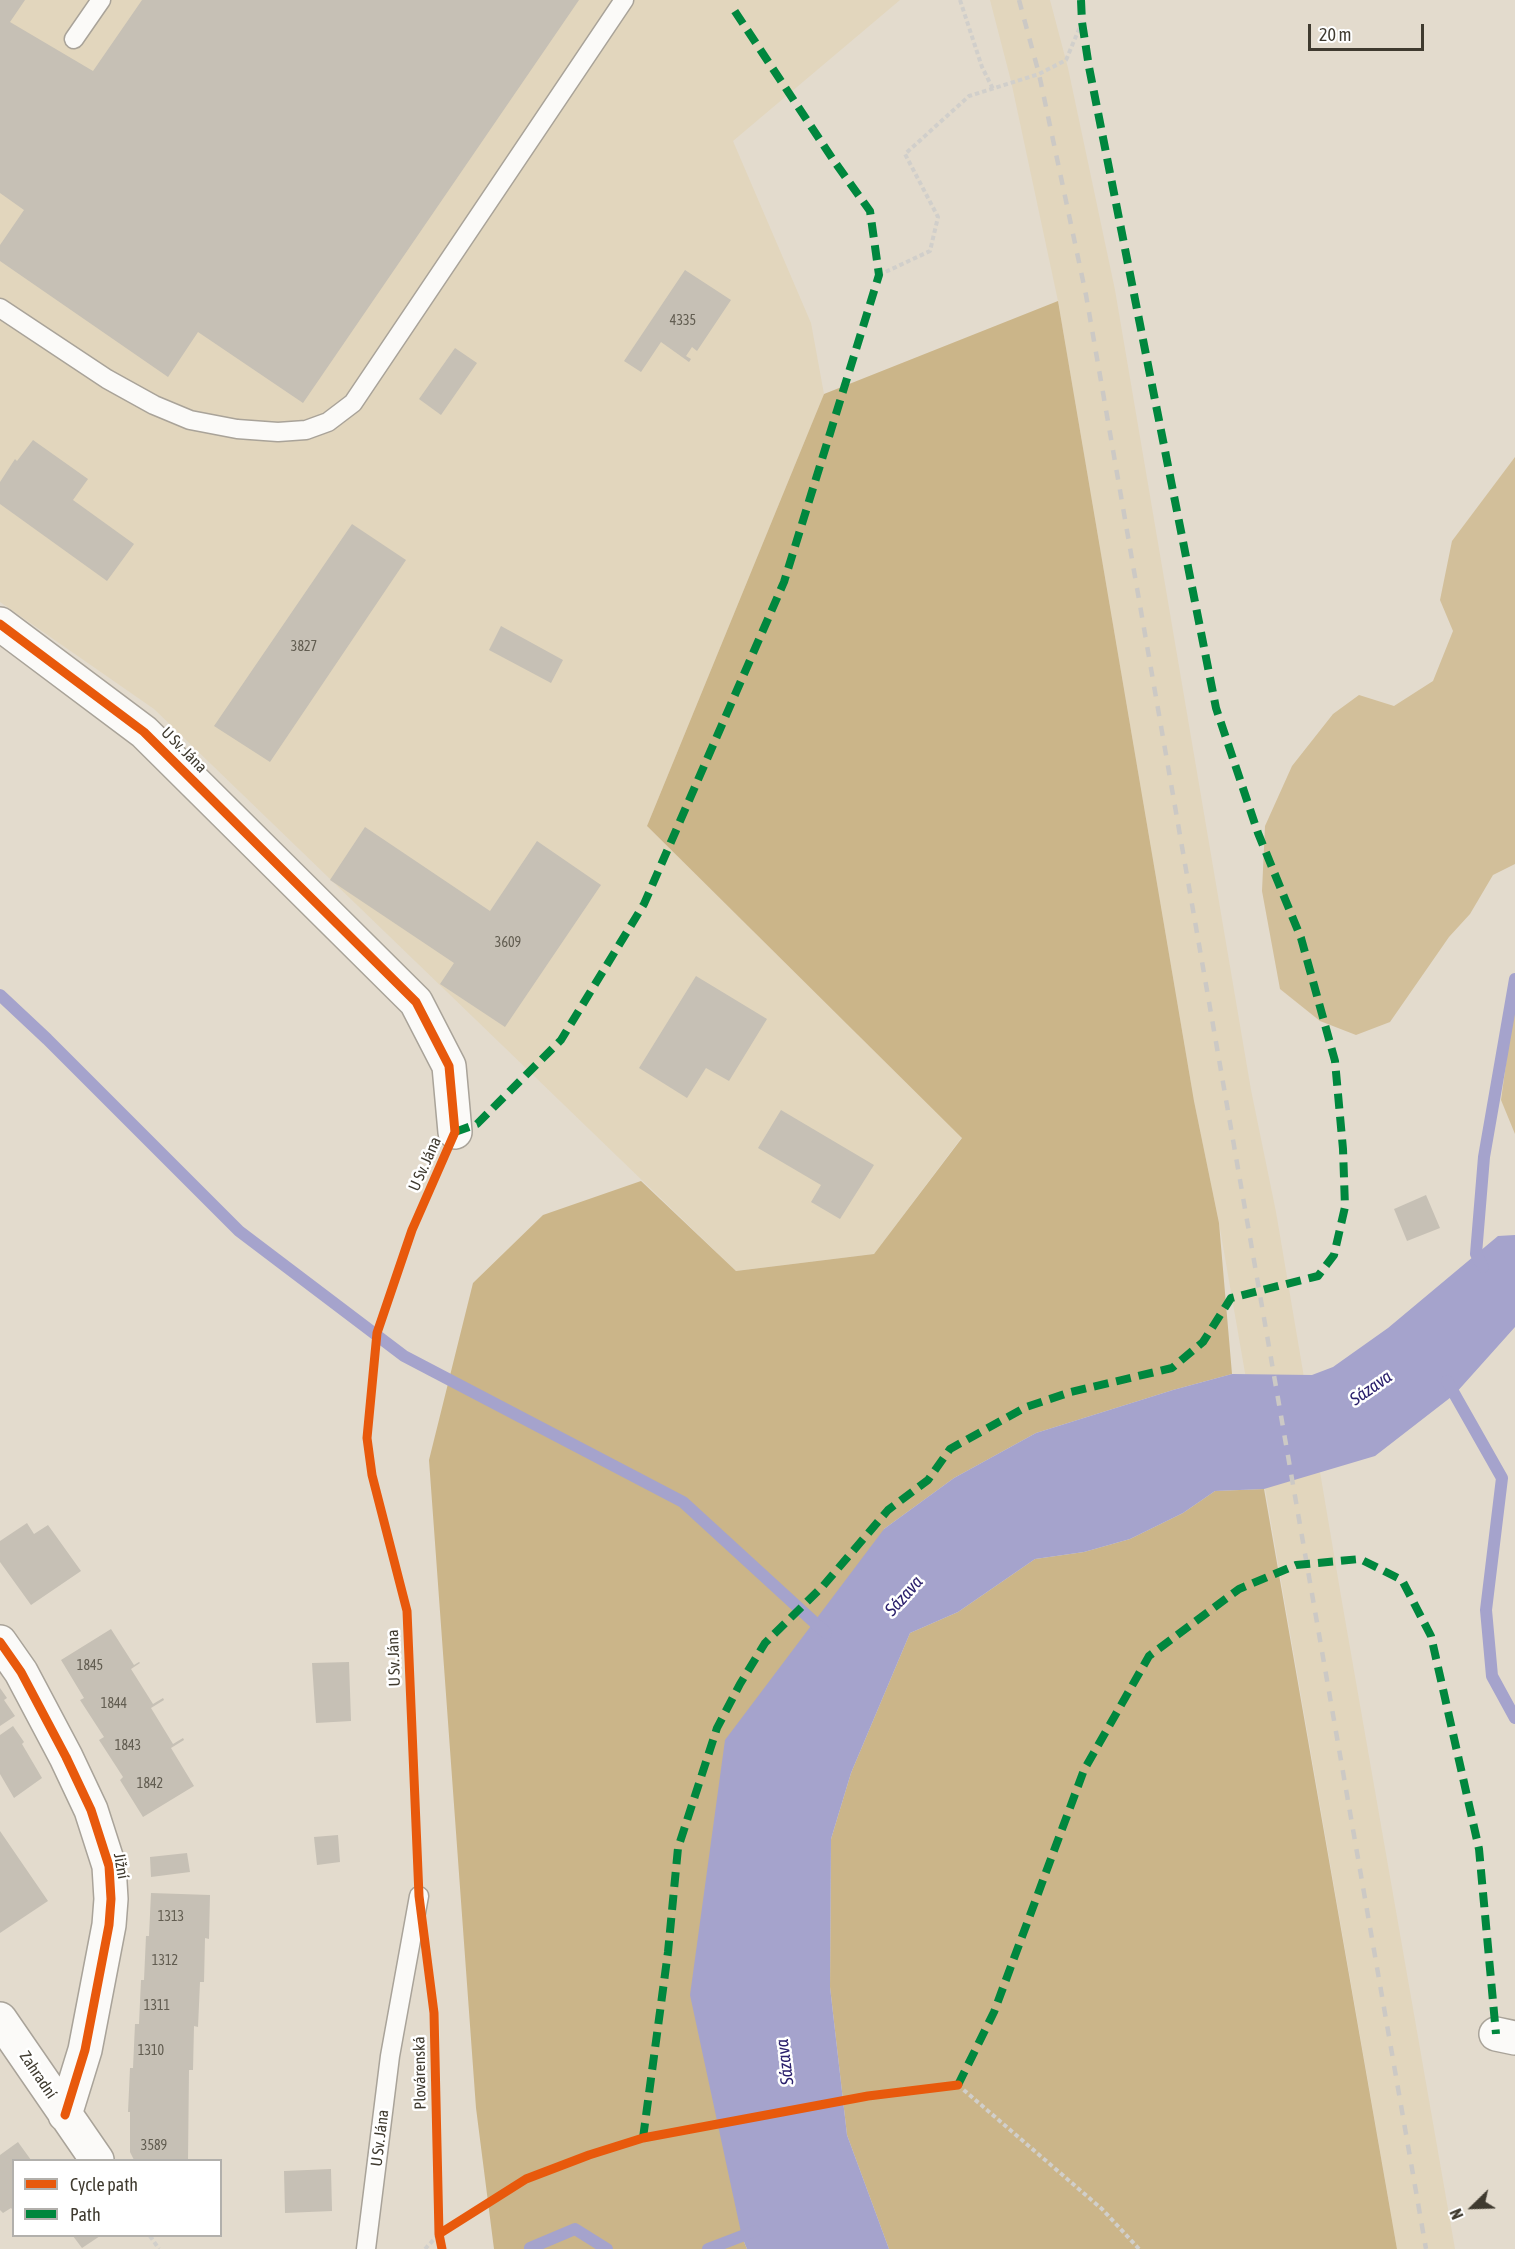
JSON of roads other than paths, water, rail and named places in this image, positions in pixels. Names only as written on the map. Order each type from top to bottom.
[{"type":"street","name":"U Sv. Jána","points":[[0,624],[144,732],[416,1002],[449,1066],[455,1132]]},
{"type":"street","name":"Jižní","points":[[0,1642],[21,1672],[66,1757],[91,1810],[109,1866],[111,1899],[109,1925],[85,2050],[65,2115]]},
{"type":"street","name":"Zahradní","points":[[0,2019],[96,2159]]},
{"type":"lane","points":[[74,39],[101,0]]},
{"type":"lane","points":[[0,308],[107,379],[154,405],[190,420],[237,429],[278,432],[306,430],[328,422],[353,403],[624,0]]},
{"type":"lane","name":"U Sv. Jána","points":[[366,2249],[390,2056],[419,1896]]},
{"type":"water","name":"Sázava","points":[[1515,1235],[1515,1327],[1455,1394],[1375,1456],[1264,1489],[1215,1491],[1183,1513],[1130,1539],[1084,1552],[1035,1559],[958,1612],[910,1633],[851,1773],[831,1839],[830,1987],[847,2135],[889,2249],[747,2249],[742,2237],[690,1995],[725,1740],[884,1529],[954,1478],[1036,1433],[1232,1374],[1312,1375],[1333,1367],[1388,1328],[1498,1236]]},
{"type":"waterway","points":[[1483,1267],[1476,1254],[1484,1157],[1515,979]]},
{"type":"waterway","points":[[0,995],[239,1231],[404,1356],[683,1502],[826,1633]]},
{"type":"waterway","points":[[1447,1381],[1502,1478],[1486,1610],[1492,1676],[1515,1718]]},
{"type":"waterway","points":[[530,2248],[575,2229],[607,2249]]},
{"type":"waterway","points":[[708,2249],[755,2231]]},
{"type":"railway","points":[[1019,0],[1039,74],[1086,295],[1426,2249]]}]
